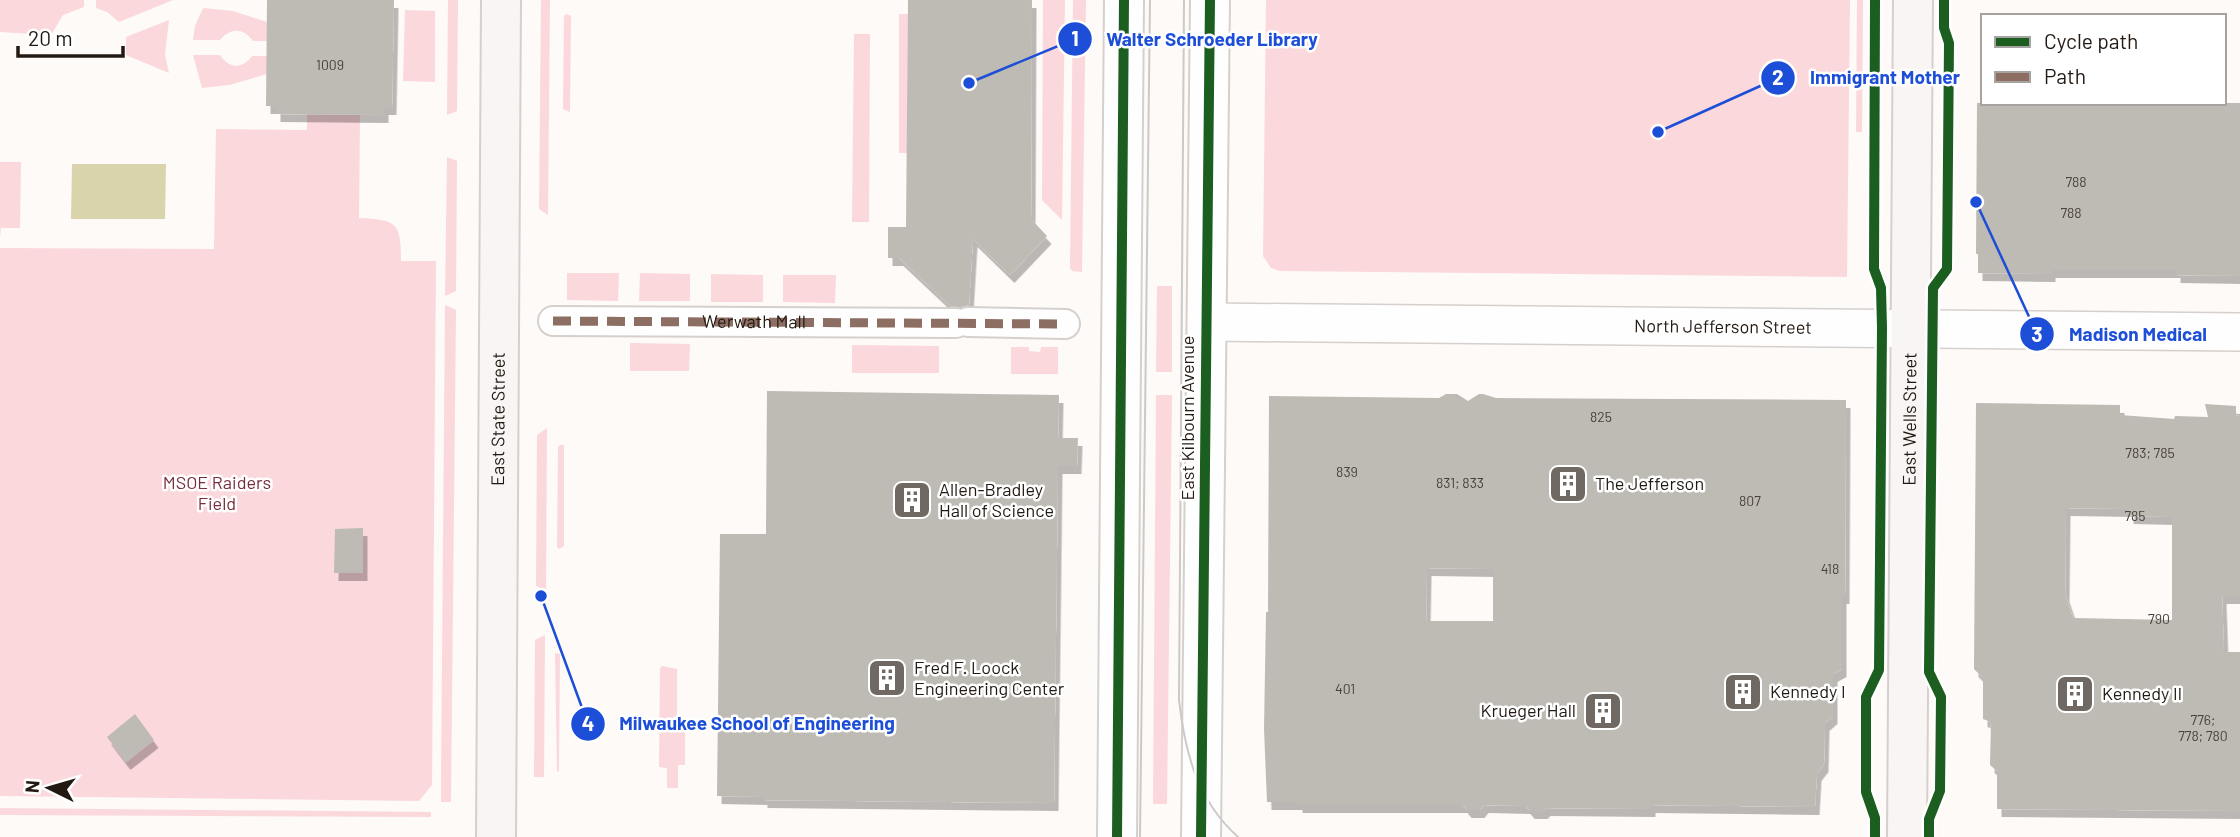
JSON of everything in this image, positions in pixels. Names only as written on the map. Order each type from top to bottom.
[{"type":"main road","name":"East State Street","points":[[496,837],[501,0]]},
{"type":"main road","name":"East Wells Street","points":[[1907,837],[1913,0]]},
{"type":"street","points":[[1116,837],[1124,0]]},
{"type":"street","name":"East Kilbourn Avenue","points":[[1201,837],[1210,0]]},
{"type":"street","name":"Werwath Mall","points":[[553,321],[1065,324]]},
{"type":"street","name":"North Jefferson Street","points":[[1207,322],[2240,332]]},
{"type":"green space","points":[[0,0],[84,0],[84,7],[63,15],[51,35],[0,32]]},
{"type":"green space","points":[[96,0],[173,0],[119,22],[107,12],[96,8]]},
{"type":"green space","points":[[448,0],[458,0],[457,111],[447,115]]},
{"type":"green space","points":[[541,0],[550,0],[548,215],[539,209]]},
{"type":"green space","points":[[1043,0],[1065,0],[1062,220],[1042,200]]},
{"type":"green space","points":[[1073,0],[1086,0],[1082,272],[1072,271],[1070,268]]},
{"type":"green space","points":[[1266,0],[1850,0],[1847,277],[1280,271],[1271,268],[1263,256]]},
{"type":"green space","points":[[1857,0],[1863,0],[1862,132],[1856,132]]},
{"type":"green space","points":[[203,8],[233,11],[267,22],[267,41],[253,41],[241,31],[232,31],[220,40],[193,40],[195,26]]},
{"type":"green space","points":[[405,10],[435,11],[435,82],[403,81]]},
{"type":"green space","points":[[566,14],[571,16],[570,112],[563,109]]},
{"type":"green space","points":[[899,14],[908,14],[907,153],[899,153]]},
{"type":"green space","points":[[169,20],[165,54],[169,73],[126,55],[126,37]]},
{"type":"green space","points":[[854,34],[870,34],[869,222],[852,222]]},
{"type":"green space","points":[[193,55],[220,55],[236,66],[252,56],[267,56],[267,74],[229,85],[202,88]]},
{"type":"green space","name":"MSOE Raiders Field","points":[[307,114],[360,115],[359,218],[382,220],[394,226],[400,238],[401,261],[436,261],[432,785],[419,801],[0,796],[0,248],[214,249],[216,129],[307,130]]},
{"type":"green space","points":[[447,157],[457,161],[456,291],[445,296]]},
{"type":"green space","points":[[0,162],[21,162],[20,228],[1,228],[0,237]]},
{"type":"green space","points":[[567,273],[619,273],[618,301],[567,300]]},
{"type":"green space","points":[[640,273],[690,274],[690,301],[639,301]]},
{"type":"green space","points":[[711,274],[763,275],[763,302],[711,302]]},
{"type":"green space","points":[[783,275],[836,275],[835,303],[783,302]]},
{"type":"green space","points":[[1157,286],[1172,286],[1172,372],[1156,372]]},
{"type":"green space","points":[[445,305],[456,310],[451,802],[441,802]]},
{"type":"green space","points":[[630,343],[690,344],[689,371],[630,371]]},
{"type":"green space","points":[[852,345],[939,346],[939,373],[852,373]]},
{"type":"green space","points":[[1011,347],[1029,347],[1029,351],[1040,352],[1041,347],[1058,347],[1058,374],[1011,374]]},
{"type":"green space","points":[[1156,395],[1172,395],[1167,804],[1153,804]]},
{"type":"green space","points":[[547,428],[546,591],[536,586],[537,435]]},
{"type":"green space","points":[[560,445],[564,445],[564,546],[559,549],[557,547]]},
{"type":"green space","points":[[545,635],[544,777],[534,777],[535,640]]},
{"type":"green space","points":[[555,653],[560,654],[557,772]]},
{"type":"green space","points":[[662,666],[677,669],[677,715],[673,718],[673,723],[685,732],[685,765],[678,765],[678,788],[667,788],[667,768],[659,767]]},
{"type":"green space","points":[[0,808],[431,812],[431,817],[0,815]]},
{"type":"shaded area","points":[[72,164],[166,164],[165,219],[71,219]]},
{"type":"building","points":[[267,0],[394,0],[392,107],[384,107],[384,115],[276,114],[276,106],[266,106]]},
{"type":"building","points":[[908,0],[1032,0],[1031,219],[1047,236],[1010,275],[973,239],[969,305],[960,307],[950,306],[899,258],[888,258],[888,227],[906,227]]},
{"type":"building","points":[[1977,103],[2240,103],[2240,276],[2176,275],[2176,270],[2051,270],[2051,274],[1978,273]]},
{"type":"building","points":[[767,391],[1059,395],[1058,438],[1078,438],[1077,466],[1058,466],[1054,803],[763,800],[763,797],[717,796],[720,534],[766,534]]},
{"type":"building","points":[[1446,394],[1457,394],[1468,401],[1483,394],[1496,398],[1846,400],[1842,669],[1833,674],[1833,716],[1825,723],[1824,764],[1817,773],[1815,807],[1651,805],[1651,809],[1546,808],[1543,811],[1530,811],[1526,806],[1484,805],[1480,810],[1467,810],[1463,805],[1298,805],[1298,802],[1267,802],[1264,729],[1268,612],[1269,396],[1439,398]],"holes":[[[1427,568],[1493,569],[1493,621],[1426,621]]]},
{"type":"building","points":[[1976,403],[2120,405],[2120,415],[2174,419],[2175,416],[2208,417],[2205,404],[2236,406],[2236,416],[2240,415],[2240,596],[2222,596],[2224,652],[2240,652],[2240,811],[1997,809],[1997,771],[1990,765],[1991,722],[1983,719],[1983,678],[1974,669]],"holes":[[[2066,508],[2130,509],[2129,516],[2172,517],[2172,620],[2073,618],[2065,594]]]},
{"type":"building","points":[[363,528],[363,573],[334,573],[335,529]]},
{"type":"building","points":[[135,714],[154,740],[126,762],[107,737]]},
{"type":"tram line","points":[[1140,837],[1150,0]]},
{"type":"tram line","points":[[1184,0],[1179,700],[1185,739],[1195,775],[1212,807],[1238,837]]},
{"type":"marked path","points":[[553,321],[1065,324]]},
{"type":"cycle path","points":[[1117,837],[1124,0]]},
{"type":"cycle path","points":[[1201,837],[1210,0]]},
{"type":"cycle path","points":[[1875,0],[1874,269],[1881,288],[1882,328],[1879,670],[1866,697],[1866,792],[1875,818],[1875,837]]},
{"type":"cycle path","points":[[1929,837],[1929,819],[1940,791],[1941,697],[1929,672],[1933,288],[1947,269],[1949,43],[1944,28],[1944,0]]},
{"type":"place","name":"Walter Schroeder Library","points":[[969,83]]},
{"type":"place","name":"Immigrant Mother","points":[[1658,132]]},
{"type":"place","name":"Madison Medical","points":[[1976,202]]},
{"type":"place","name":"The Jefferson","points":[[1568,484]]},
{"type":"place","name":"Allen-Bradley Hall of Science","points":[[912,500]]},
{"type":"place","name":"Milwaukee School of Engineering","points":[[541,596]]},
{"type":"place","name":"Fred F. Loock Engineering Center","points":[[887,678]]},
{"type":"place","name":"Kennedy I","points":[[1743,692]]},
{"type":"place","name":"Kennedy II","points":[[2075,694]]},
{"type":"place","name":"Krueger Hall","points":[[1603,711]]}]
